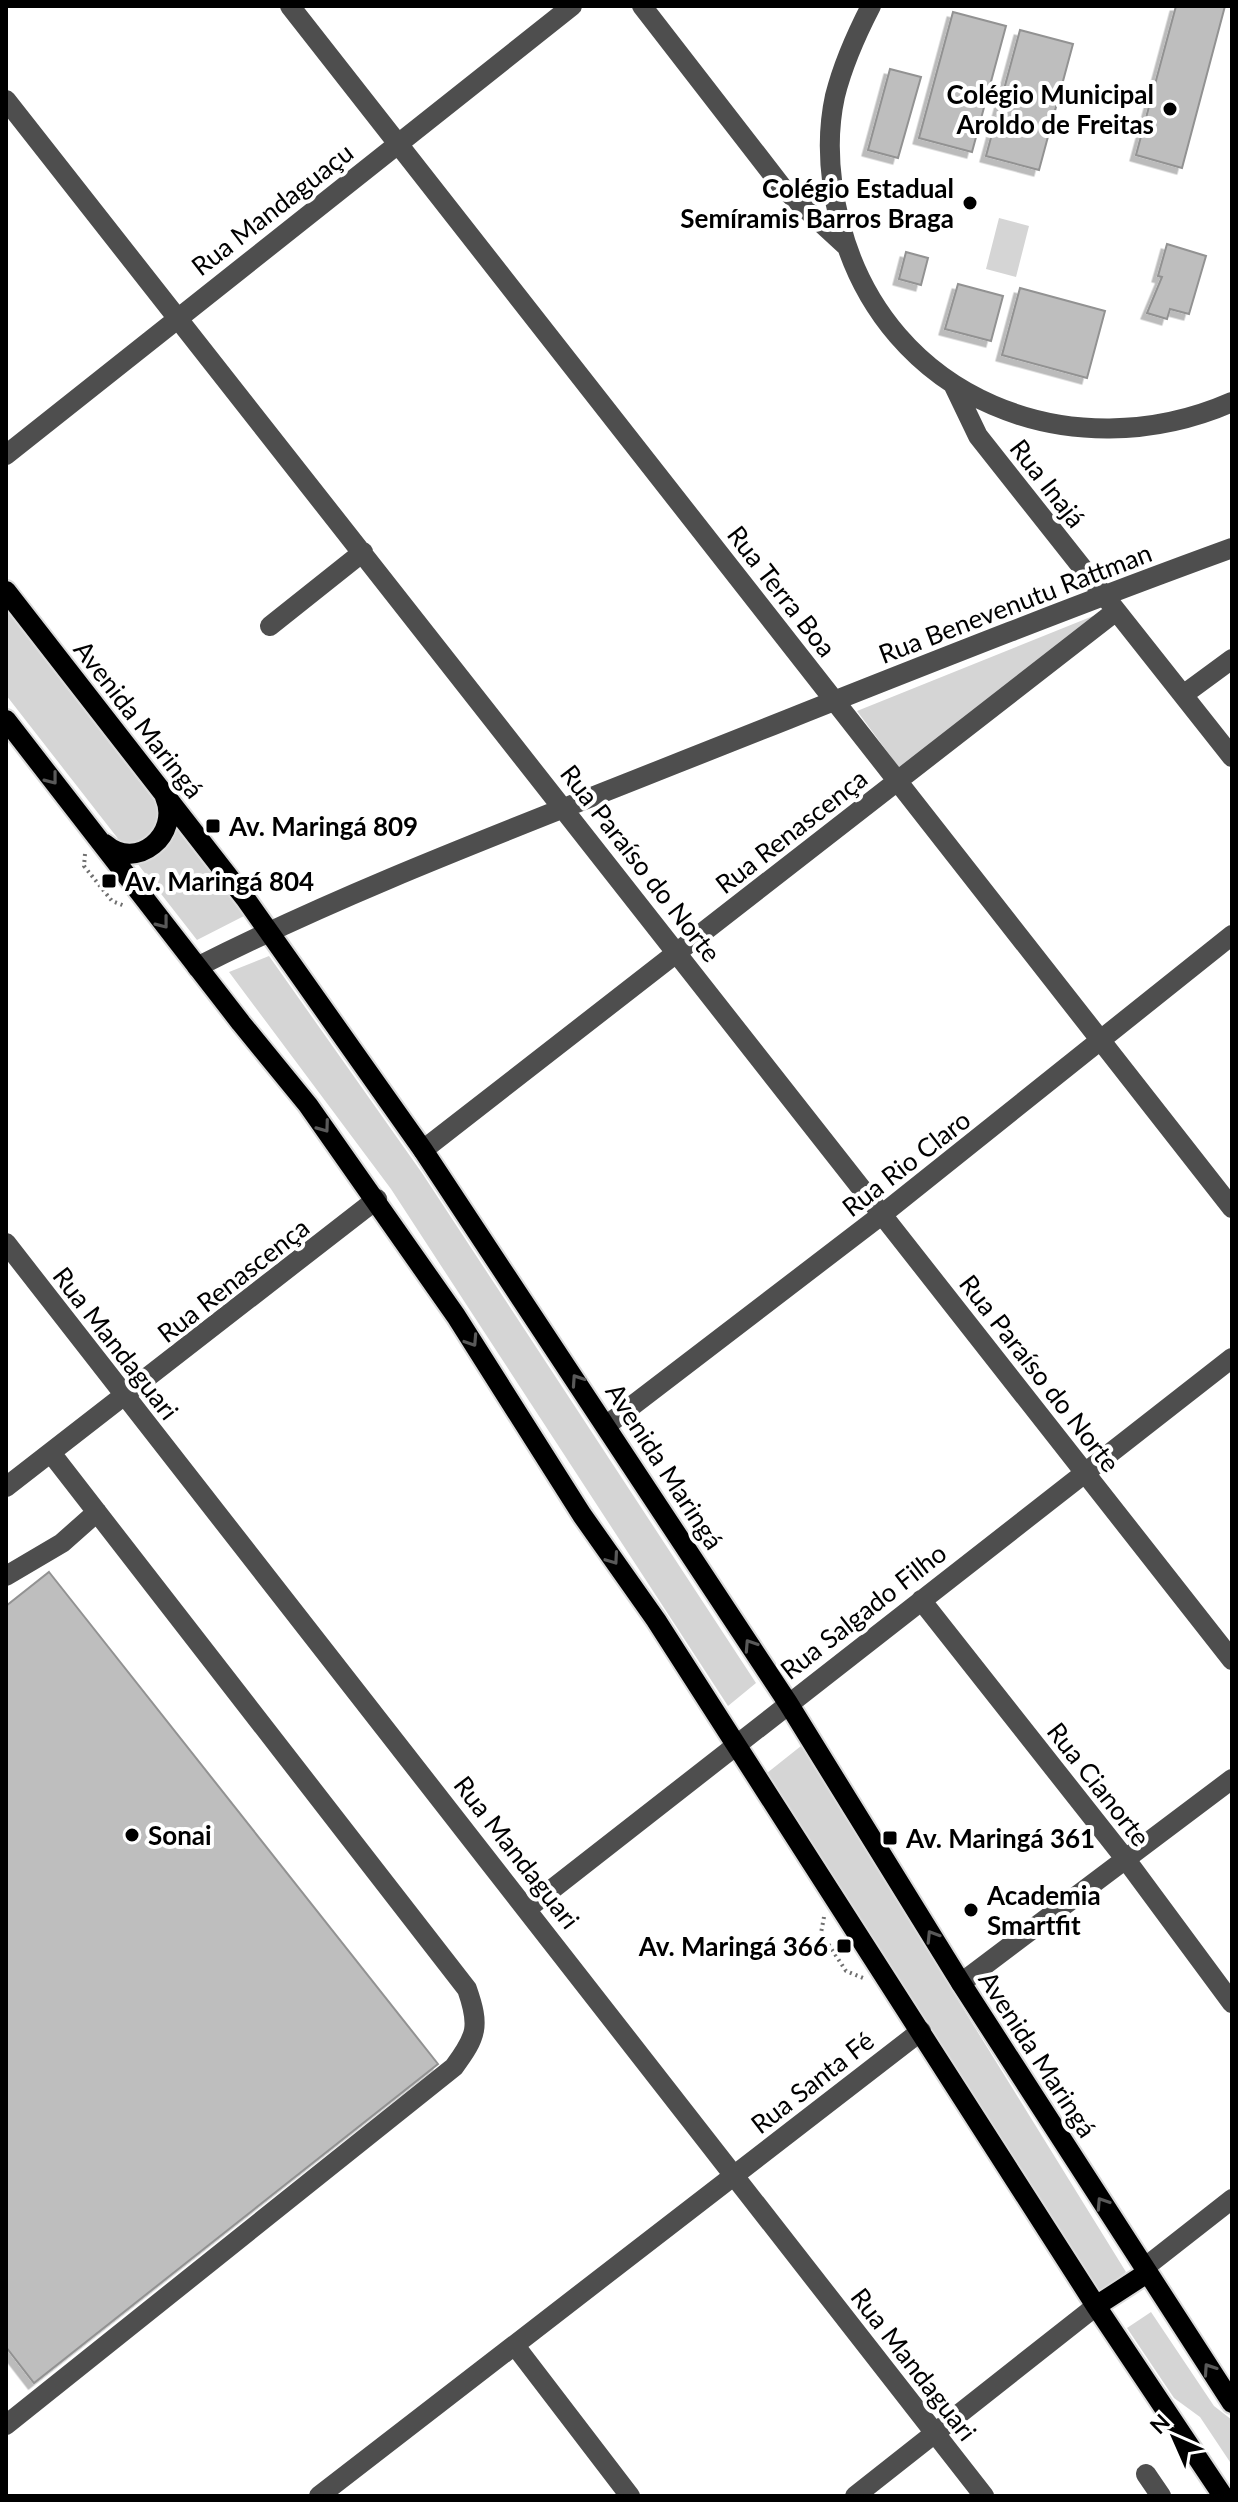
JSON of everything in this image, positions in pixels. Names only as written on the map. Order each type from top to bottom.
[{"type":"main road","name":"Avenida Maringá","points":[[6,591],[269,931],[423,1150],[788,1703],[961,1983],[1232,2403]]},
{"type":"main road","points":[[6,720],[92,843],[308,1105],[377,1199],[737,1744],[1096,2306],[1223,2496]]},
{"type":"main road","points":[[92,843],[124,854],[139,853],[153,846],[169,821],[169,806],[162,792]]},
{"type":"main road","points":[[1096,2306],[1146,2270]]},
{"type":"street","name":"Rua Terra Boa","points":[[290,6],[1232,1208]]},
{"type":"street","name":"Rua Mandaguaçu","points":[[6,455],[572,6]]},
{"type":"street","points":[[642,6],[783,188],[846,246]]},
{"type":"street","points":[[871,6],[849,51],[833,111],[830,148],[833,198],[846,246],[877,309],[925,363],[953,384],[1018,415],[1060,427],[1118,431],[1176,422],[1232,402]]},
{"type":"street","name":"Rua Paraíso do Norte","points":[[6,100],[884,1213],[1232,1660]]},
{"type":"street","name":"Rua Inajá","points":[[953,384],[978,436],[1232,757]]},
{"type":"street","name":"Rua Benevenutu Rattman","points":[[197,967],[269,931],[564,808],[835,701],[1109,603],[1232,548]]},
{"type":"street","points":[[270,626],[363,552]]},
{"type":"street","name":"Rua Renascença","points":[[423,1150],[898,780],[1109,603]]},
{"type":"street","points":[[1183,695],[1232,659]]},
{"type":"street","name":"Rua Rio Claro","points":[[607,1425],[884,1213],[1102,1042],[1232,935]]},
{"type":"street","name":"Rua Renascença","points":[[6,1487],[125,1398],[377,1199]]},
{"type":"street","name":"Rua Mandaguari","points":[[6,1243],[984,2496]]},
{"type":"street","name":"Rua Salgado Filho","points":[[528,1908],[1232,1358]]},
{"type":"street","points":[[6,2425],[454,2067],[472,2043],[477,2017],[467,1989],[51,1453]]},
{"type":"street","points":[[6,1576],[62,1543],[97,1512]]},
{"type":"street","name":"Rua Cianorte","points":[[921,1600],[1127,1861],[1232,2003]]},
{"type":"street","points":[[961,1983],[1232,1779]]},
{"type":"street","name":"Rua Santa Fé","points":[[319,2496],[516,2347],[921,2031]]},
{"type":"street","points":[[1146,2270],[1232,2199]]},
{"type":"street","points":[[855,2496],[1096,2306]]},
{"type":"street","points":[[516,2347],[630,2496]]},
{"type":"street","points":[[1146,2474],[1161,2496]]},
{"type":"path","points":[[92,843],[84,866],[112,901],[132,908]]},
{"type":"path","points":[[825,1915],[821,1933],[846,1971],[866,1980]]},
{"type":"shaded area","points":[[999,218],[1029,226],[1016,277],[986,269]]},
{"type":"shaded area","points":[[6,610],[244,916],[197,940],[6,695]]},
{"type":"shaded area","points":[[1108,610],[903,773],[857,711]]},
{"type":"shaded area","points":[[269,956],[422,1173],[756,1683],[728,1706],[391,1189],[229,972]]},
{"type":"shaded area","points":[[801,1746],[1126,2272],[1100,2292],[767,1773]]},
{"type":"shaded area","points":[[1151,2312],[1214,2406],[1232,2420],[1232,2465],[1200,2417],[1174,2398],[1127,2328]]},
{"type":"building","points":[[1176,6],[1225,6],[1182,168],[1136,155]]},
{"type":"building","points":[[953,12],[1006,26],[972,152],[919,138]]},
{"type":"building","points":[[1020,30],[1073,44],[1039,170],[986,156]]},
{"type":"building","points":[[890,69],[921,77],[898,158],[868,150]]},
{"type":"building","points":[[1167,244],[1206,256],[1189,314],[1170,309],[1167,319],[1147,313],[1162,277],[1158,276]]},
{"type":"building","points":[[906,252],[928,258],[921,285],[899,279]]},
{"type":"building","points":[[958,284],[1003,296],[991,341],[945,329]]},
{"type":"building","points":[[1020,288],[1105,311],[1087,378],[1002,355]]},
{"type":"building","name":"Sonai","points":[[49,1572],[438,2064],[34,2383],[6,2347],[6,1606]]},
{"type":"place","name":"Colégio Municipal Aroldo de Freitas","points":[[1170,109]]},
{"type":"place","name":"Colégio Estadual Semíramis Barros Braga","points":[[970,203]]},
{"type":"place","name":"Av. Maringá 809","points":[[213,826]]},
{"type":"place","name":"Av. Maringá 804","points":[[109,881]]},
{"type":"place","name":"Sonai","points":[[132,1835]]},
{"type":"place","name":"Av. Maringá 361","points":[[890,1838]]},
{"type":"place","name":"Academia Smartfit","points":[[971,1910]]},
{"type":"place","name":"Av. Maringá 366","points":[[844,1946]]}]
